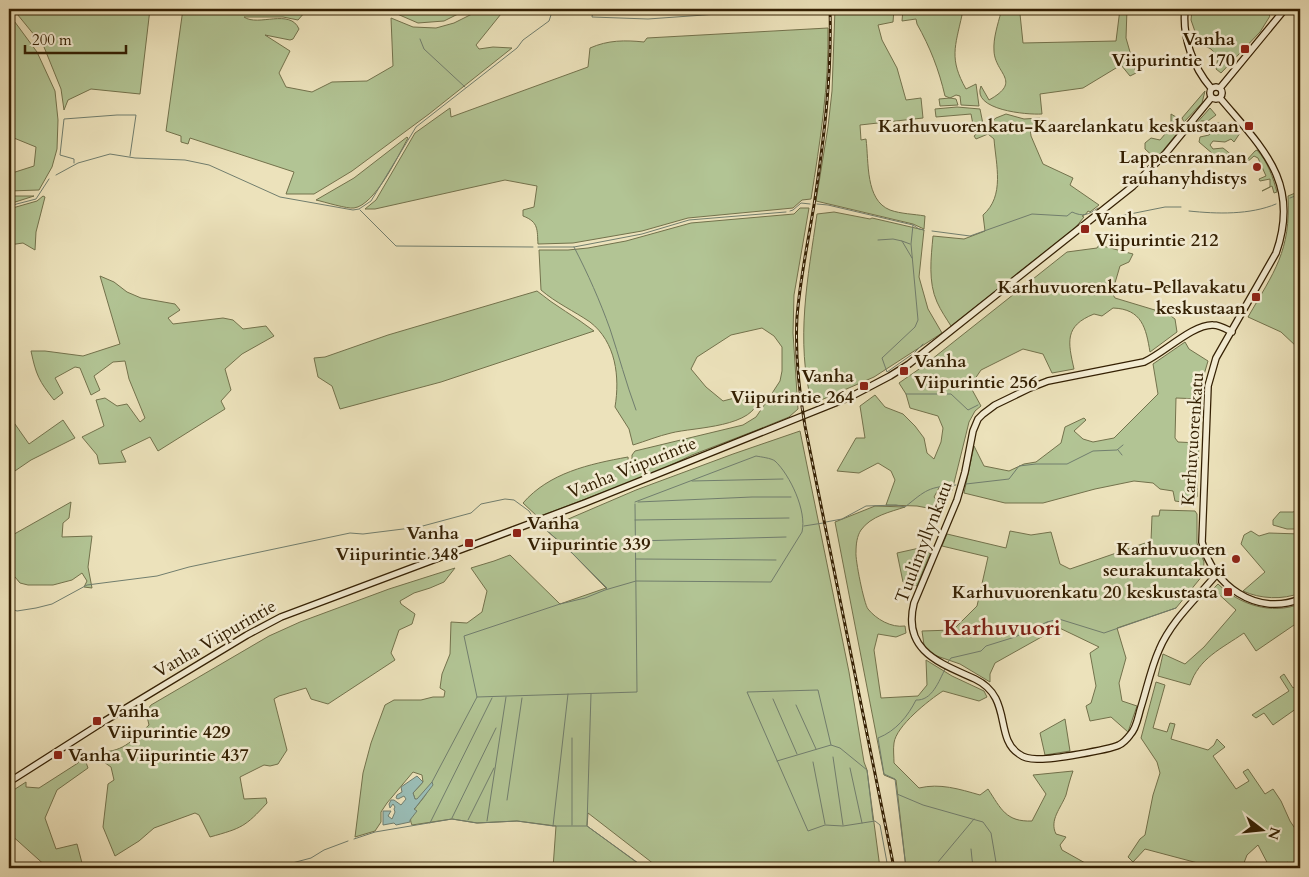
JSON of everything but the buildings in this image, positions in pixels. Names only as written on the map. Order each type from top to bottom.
[{"type":"street","points":[[1184,9],[1191,54],[1199,73],[1212,88]]},
{"type":"street","points":[[1220,88],[1285,9]]},
{"type":"street","points":[[1212,88],[1220,88]]},
{"type":"street","points":[[1212,88],[1209,92],[1212,98],[1216,99],[1220,98],[1222,94],[1220,88]]},
{"type":"street","name":"Vanha Viipurintie","points":[[9,782],[103,722],[247,635],[281,617],[585,503],[809,414],[890,376],[909,364],[950,332],[1132,186],[1166,153],[1212,98]]},
{"type":"street","name":"Karhuvuorenkatu","points":[[1220,98],[1270,160],[1279,180],[1284,205],[1283,230],[1276,253],[1213,365],[1208,386],[1202,531],[1204,551],[1216,575],[1237,592],[1252,600],[1283,603],[1300,599]]},
{"type":"street","name":"Tuulimyllynkatu","points":[[1216,575],[1165,638],[1155,660],[1134,731],[1124,742],[1112,748],[1041,759],[1028,758],[1018,754],[1007,736],[997,699],[991,691],[978,681],[929,656],[920,646],[914,634],[912,621],[914,604],[958,500],[966,472],[973,431],[978,419],[983,414],[995,405],[1048,381],[1144,362],[1198,328],[1214,325],[1232,332]]},
{"type":"green space","points":[[13,9],[150,9],[140,94],[91,89],[68,100],[64,110],[61,89],[44,47]]},
{"type":"green space","points":[[183,9],[349,9],[305,12],[298,20],[283,17],[244,17],[250,20],[281,19],[295,23],[299,29],[293,39],[265,35],[290,51],[279,73],[286,87],[312,92],[332,82],[367,81],[393,66],[391,18],[413,27],[436,28],[454,23],[482,9],[505,9],[476,45],[479,49],[493,47],[512,48],[429,114],[352,171],[314,194],[286,194],[294,172],[190,138],[188,144],[181,142],[181,136],[166,131]]},
{"type":"green space","points":[[367,9],[468,9],[444,21],[418,23],[388,10]]},
{"type":"green space","points":[[835,9],[894,9],[893,22],[878,25],[882,40],[897,68],[906,100],[921,98],[923,118],[860,125],[861,140],[866,139],[868,169],[876,198],[890,210],[925,216],[924,229],[913,224],[816,201],[832,91]]},
{"type":"green space","points":[[903,9],[944,9],[962,15],[955,61],[966,89],[976,84],[979,106],[961,105],[960,96],[956,95],[950,98],[945,96],[934,59],[916,19],[902,21]]},
{"type":"green space","points":[[1120,9],[1127,9],[1126,38],[1136,73],[1130,76],[1121,65],[1083,88],[1040,94],[1042,114],[1013,112],[992,106],[984,101],[980,94],[981,86],[989,100],[1004,88],[1006,82],[995,59],[994,51],[995,36],[1001,12],[1020,14],[1023,43],[1116,41]]},
{"type":"green space","points":[[1192,9],[1267,9],[1270,16],[1260,32],[1221,73],[1216,69],[1218,57],[1211,49],[1199,43],[1191,20]]},
{"type":"green space","points":[[9,14],[37,52],[55,91],[58,120],[57,149],[52,167],[39,190],[9,191],[9,174],[34,166],[36,147],[9,136]]},
{"type":"green space","points":[[828,28],[821,135],[811,199],[802,200],[793,208],[688,218],[642,231],[573,243],[538,244],[535,224],[523,216],[523,210],[534,207],[537,186],[505,180],[375,209],[365,209],[376,200],[415,133],[450,108],[451,117],[588,67],[590,48],[597,45],[617,41],[644,42],[647,38]]},
{"type":"green space","points":[[1205,91],[1202,103],[1184,122],[1182,118]]},
{"type":"green space","points":[[939,99],[956,99],[958,105],[940,106]]},
{"type":"green space","points":[[957,107],[980,109],[983,124],[974,130],[971,114],[936,117],[935,109]]},
{"type":"green space","points":[[1210,108],[1216,115],[1208,121],[1201,121],[1196,127],[1194,126]]},
{"type":"green space","points":[[1006,114],[1024,119],[1040,118],[1041,124],[1030,126],[1031,136],[1043,164],[1073,178],[1070,185],[1099,205],[1082,216],[1084,217],[1075,228],[951,326],[939,305],[932,286],[933,236],[964,239],[985,231],[983,215],[990,207],[997,189],[994,139],[988,134],[976,139],[974,136],[996,118]]},
{"type":"green space","points":[[1171,114],[1183,126],[1156,159],[1145,149],[1145,143],[1151,138],[1160,140],[1171,127]]},
{"type":"green space","points":[[1217,123],[1232,124],[1240,133],[1234,142],[1231,139],[1225,142],[1213,141],[1210,145],[1213,149],[1223,148],[1233,156],[1228,161],[1220,160],[1199,142],[1200,137],[1209,135]]},
{"type":"green space","points":[[407,137],[385,179],[362,205],[351,208],[316,200],[354,178]]},
{"type":"green space","points":[[1257,150],[1267,165],[1277,192],[1274,193],[1272,186],[1270,187],[1270,179],[1260,181],[1259,179],[1266,176],[1258,158],[1254,156],[1245,162]]},
{"type":"green space","points":[[1300,191],[1300,345],[1297,347],[1281,332],[1248,317],[1273,273],[1284,247],[1287,232],[1288,196]]},
{"type":"green space","points":[[9,196],[34,196],[9,204]]},
{"type":"green space","points":[[43,196],[45,197],[36,232],[35,250],[23,243],[9,245],[9,209],[37,201]]},
{"type":"green space","points":[[800,208],[809,208],[794,295],[793,333],[798,409],[789,417],[692,455],[654,473],[538,517],[523,503],[533,493],[557,477],[584,467],[628,457],[629,471],[632,470],[632,455],[635,451],[743,425],[756,417],[780,381],[782,371],[782,347],[774,336],[762,328],[731,335],[697,357],[691,369],[706,387],[723,401],[754,393],[759,397],[755,407],[747,415],[736,420],[671,433],[633,445],[629,429],[615,407],[617,384],[611,350],[599,330],[590,322],[541,290],[539,250],[588,248],[626,241],[691,223],[794,214]]},
{"type":"green space","points":[[834,212],[872,218],[924,230],[919,277],[928,309],[942,333],[874,377],[812,404],[804,357],[807,285],[817,214]]},
{"type":"green space","points":[[1099,245],[1133,254],[1129,262],[1120,266],[1112,293],[1115,298],[1168,314],[1175,319],[1177,332],[1150,352],[1147,335],[1141,321],[1130,312],[1113,308],[1102,316],[1094,314],[1084,319],[1073,330],[1070,336],[1070,351],[1074,369],[1052,373],[1043,354],[1023,349],[981,370],[970,386],[981,406],[975,411],[969,422],[952,491],[940,486],[934,497],[939,503],[933,509],[917,506],[886,505],[895,480],[891,471],[878,463],[859,473],[837,471],[856,438],[865,438],[860,406],[875,395],[885,407],[903,414],[915,426],[924,438],[927,453],[934,459],[941,442],[943,428],[938,416],[910,408],[906,394],[899,383],[922,367],[1067,252],[1097,248]]},
{"type":"green space","points":[[100,276],[141,298],[175,304],[180,310],[168,318],[173,324],[223,318],[233,320],[243,329],[266,326],[274,336],[242,354],[225,369],[231,390],[221,401],[225,409],[158,451],[150,437],[121,451],[126,462],[99,464],[97,455],[82,437],[104,426],[96,400],[105,398],[117,406],[127,404],[140,422],[145,418],[129,379],[125,361],[113,362],[94,376],[100,390],[91,395],[80,368],[75,367],[55,378],[63,393],[54,400],[39,377],[31,351],[83,356],[120,344]]},
{"type":"green space","points":[[537,291],[594,331],[441,382],[340,409],[332,386],[318,377],[314,358],[325,357],[388,335]]},
{"type":"green space","points":[[1185,342],[1189,349],[1208,361],[1203,378],[1201,399],[1176,398],[1175,438],[1178,442],[1199,443],[1197,497],[1189,503],[1175,501],[1173,491],[1160,489],[1153,483],[1134,481],[1043,503],[1005,503],[964,493],[974,446],[984,466],[1009,471],[1024,464],[1036,462],[1061,443],[1065,427],[1084,418],[1086,420],[1074,431],[1083,439],[1093,442],[1114,438],[1158,394],[1153,364]]},
{"type":"green space","points":[[10,417],[29,444],[63,420],[75,438],[31,460],[9,475]]},
{"type":"green space","points":[[800,431],[867,770],[880,868],[659,868],[588,813],[587,826],[639,864],[638,868],[608,868],[607,866],[597,865],[597,868],[553,868],[556,826],[517,821],[477,823],[452,819],[412,825],[412,813],[432,783],[417,800],[415,799],[413,793],[423,782],[422,775],[413,772],[381,812],[381,822],[375,831],[355,837],[363,773],[371,743],[385,705],[394,700],[421,700],[444,697],[445,691],[440,688],[442,674],[450,654],[451,622],[467,623],[482,612],[487,591],[471,568],[510,555],[560,604],[606,588],[572,553],[545,529],[636,490]]},
{"type":"green space","points":[[71,502],[69,518],[63,523],[62,537],[92,536],[88,567],[92,588],[84,587],[87,581],[82,573],[72,580],[53,585],[28,585],[20,583],[15,577],[9,577],[9,537]]},
{"type":"green space","points":[[875,506],[905,507],[870,521],[861,530],[857,543],[858,572],[868,609],[884,622],[894,626],[905,626],[906,633],[896,637],[878,634],[874,650],[881,698],[918,696],[927,685],[926,660],[952,676],[984,691],[987,697],[979,701],[943,691],[937,695],[907,721],[896,736],[894,763],[919,788],[942,786],[980,795],[988,789],[1005,813],[1010,817],[1023,821],[1032,821],[1046,794],[1033,775],[1073,771],[1066,795],[1056,814],[1054,829],[1056,834],[1066,837],[1060,845],[1062,850],[1094,868],[906,868],[896,780],[884,775],[835,522]]},
{"type":"green space","points":[[1300,509],[1300,529],[1287,529],[1273,525],[1273,520],[1280,512],[1293,512]]},
{"type":"green space","points":[[1160,510],[1195,511],[1197,514],[1197,543],[1204,562],[1203,575],[1176,608],[1117,628],[1126,658],[1119,683],[1122,701],[1137,706],[1128,732],[1111,717],[1090,721],[1086,706],[1091,703],[1096,686],[1090,653],[1099,647],[1047,622],[1045,635],[995,663],[990,674],[990,682],[960,664],[931,654],[924,645],[922,631],[953,630],[977,606],[988,557],[942,546],[947,534],[1006,548],[1010,531],[1031,535],[1051,532],[1060,564],[1070,569],[1151,541],[1152,516],[1159,516]]},
{"type":"green space","points":[[1251,531],[1259,536],[1269,533],[1300,534],[1300,593],[1272,598],[1257,596],[1243,591],[1265,572],[1241,544],[1244,535]]},
{"type":"green space","points":[[924,547],[930,554],[917,586],[903,582],[897,553]]},
{"type":"green space","points":[[455,568],[444,582],[414,593],[400,601],[401,604],[415,614],[412,624],[399,630],[391,653],[395,660],[328,704],[311,699],[306,688],[274,699],[287,750],[278,764],[264,765],[240,777],[244,799],[266,798],[267,803],[248,822],[236,829],[210,837],[199,815],[195,813],[154,828],[139,841],[115,856],[103,827],[108,784],[114,780],[111,767],[98,758],[96,752],[113,751],[137,737],[149,725],[146,712],[151,705],[269,636],[300,622],[389,589]]},
{"type":"green space","points":[[1218,584],[1236,598],[1256,606],[1278,608],[1300,604],[1300,628],[1297,623],[1256,651],[1244,633],[1219,649],[1205,661],[1190,685],[1158,676],[1163,654],[1185,664],[1204,647],[1236,610],[1213,589]]},
{"type":"green space","points":[[1284,674],[1293,688],[1300,682],[1300,706],[1273,725],[1264,713],[1256,718],[1252,715],[1289,691],[1280,677]]},
{"type":"green space","points":[[1156,682],[1165,685],[1153,728],[1167,732],[1170,723],[1175,724],[1171,739],[1208,750],[1217,739],[1225,747],[1213,756],[1236,789],[1249,781],[1243,772],[1248,769],[1265,794],[1273,789],[1300,836],[1300,868],[1293,868],[1288,862],[1278,868],[1270,868],[1258,845],[1247,855],[1242,868],[1212,868],[1145,849],[1133,862],[1128,857],[1140,839],[1145,835],[1153,795],[1160,773],[1157,762],[1141,738]]},
{"type":"green space","points":[[1065,719],[1070,751],[1045,755],[1040,733]]},
{"type":"green space","points":[[83,754],[88,768],[57,790],[45,818],[56,849],[77,844],[82,863],[79,868],[48,868],[9,833],[9,793],[26,782],[26,787],[39,788],[78,763]]},
{"type":"water","points":[[417,776],[423,782],[413,793],[415,799],[432,782],[433,785],[414,809],[417,811],[410,822],[383,825],[383,811],[391,811],[388,816],[392,819],[395,807],[393,804],[390,808],[391,800],[401,805],[406,799],[404,796],[396,798],[402,792],[401,787]]},
{"type":"waterway","points":[[56,175],[78,163],[110,154],[135,158],[185,160],[209,165],[280,197],[353,210],[359,209],[371,201],[416,127],[549,21],[553,9]]},
{"type":"waterway","points":[[593,9],[592,17],[648,19],[746,12],[762,9]]},
{"type":"waterway","points":[[420,39],[424,49],[465,87]]},
{"type":"waterway","points":[[74,163],[74,159],[60,155],[64,119],[136,115],[130,156]]},
{"type":"waterway","points":[[1296,119],[1300,120]]},
{"type":"waterway","points":[[9,206],[36,199],[49,179]]},
{"type":"waterway","points":[[1290,198],[1300,194]]},
{"type":"waterway","points":[[790,211],[801,203],[810,204]]},
{"type":"waterway","points":[[817,204],[913,225],[924,230]]},
{"type":"waterway","points":[[1189,211],[1233,213],[1266,208],[1276,204]]},
{"type":"waterway","points":[[1105,219],[1165,207],[1181,207]]},
{"type":"waterway","points":[[932,231],[970,236],[1032,214],[1067,216],[1072,212],[1082,215],[1098,208]]},
{"type":"waterway","points":[[360,210],[396,246],[533,247]]},
{"type":"waterway","points":[[538,247],[574,247],[642,234],[689,220],[786,212]]},
{"type":"waterway","points":[[913,225],[911,244],[918,320],[915,327],[882,358],[887,372],[914,353],[923,344]]},
{"type":"waterway","points":[[878,240],[893,239],[902,241],[912,258]]},
{"type":"waterway","points":[[902,241],[910,244]]},
{"type":"waterway","points":[[574,247],[594,288],[610,329],[636,410]]},
{"type":"waterway","points":[[906,394],[951,394],[968,410],[978,405]]},
{"type":"waterway","points":[[966,484],[1009,479],[1019,466],[1067,464],[1093,451],[1117,450],[1123,445]]},
{"type":"waterway","points":[[1118,450],[1122,455]]},
{"type":"waterway","points":[[432,782],[477,697],[464,636],[636,581],[771,582],[802,532],[803,523],[800,504],[791,484],[775,461],[763,457],[756,456],[635,502]]},
{"type":"waterway","points":[[692,481],[783,479]]},
{"type":"waterway","points":[[826,522],[842,519],[866,506],[896,505],[905,507],[928,490],[956,485]]},
{"type":"waterway","points":[[638,502],[791,497]]},
{"type":"waterway","points":[[9,608],[17,611],[36,608],[52,604],[87,585],[157,576],[189,567],[350,533],[363,534],[419,527],[471,513],[481,504],[505,499],[514,500],[529,511],[534,519]]},
{"type":"waterway","points":[[477,697],[637,692],[635,504]]},
{"type":"waterway","points":[[635,520],[789,518]]},
{"type":"waterway","points":[[804,526],[823,523]]},
{"type":"waterway","points":[[544,528],[572,553],[606,589]]},
{"type":"waterway","points":[[636,541],[786,537]]},
{"type":"waterway","points":[[636,559],[776,560]]},
{"type":"waterway","points":[[948,662],[951,658],[981,651],[986,646],[1015,637],[1047,622],[1059,619],[1104,633],[1176,608]]},
{"type":"waterway","points":[[906,868],[895,779],[884,774],[878,738],[901,722],[916,700],[931,694],[945,669]]},
{"type":"waterway","points":[[831,745],[818,690],[747,692],[808,831],[825,825],[843,826],[875,821],[880,825],[888,868]]},
{"type":"waterway","points":[[553,826],[568,694]]},
{"type":"waterway","points":[[587,825],[591,694]]},
{"type":"waterway","points":[[487,821],[506,697]]},
{"type":"waterway","points":[[430,823],[492,698]]},
{"type":"waterway","points":[[507,800],[522,698]]},
{"type":"waterway","points":[[773,699],[797,754]]},
{"type":"waterway","points":[[796,705],[816,749]]},
{"type":"waterway","points":[[452,818],[496,728]]},
{"type":"waterway","points":[[572,738],[572,825]]},
{"type":"waterway","points":[[777,761],[831,745],[840,748],[867,770],[873,820]]},
{"type":"waterway","points":[[833,757],[843,825]]},
{"type":"waterway","points":[[813,762],[825,824]]},
{"type":"waterway","points":[[468,820],[494,768]]},
{"type":"waterway","points":[[850,768],[862,823]]},
{"type":"waterway","points":[[897,794],[923,805],[983,822],[991,833],[997,868]]},
{"type":"waterway","points":[[354,839],[375,832],[452,819],[477,823],[517,821],[553,826],[587,826],[645,868]]},
{"type":"waterway","points":[[933,868],[974,819]]},
{"type":"waterway","points":[[279,868],[311,858],[324,850],[348,841]]},
{"type":"waterway","points":[[971,849],[973,868]]},
{"type":"railway","points":[[830,9],[830,58],[824,131],[797,317],[798,372],[805,426],[894,868]]},
{"type":"place","name":"Vanha Viipurintie 170","points":[[1245,49]]},
{"type":"place","name":"Karhuvuorenkatu-Kaarelankatu keskustaan","points":[[1249,126]]},
{"type":"place","name":"Lappeenrannan rauhanyhdistys","points":[[1257,167]]},
{"type":"place","name":"Vanha Viipurintie 212","points":[[1085,229]]},
{"type":"place","name":"Karhuvuorenkatu-Pellavakatu keskustaan","points":[[1256,297]]},
{"type":"place","name":"Vanha Viipurintie 256","points":[[904,371]]},
{"type":"place","name":"Vanha Viipurintie 264","points":[[864,386]]},
{"type":"place","name":"Vanha Viipurintie 339","points":[[517,533]]},
{"type":"place","name":"Vanha Viipurintie 348","points":[[469,543]]},
{"type":"place","name":"Karhuvuoren seurakuntakoti","points":[[1236,559]]},
{"type":"place","name":"Karhuvuorenkatu 20 keskustasta","points":[[1228,592]]},
{"type":"place","name":"Vanha Viipurintie 429","points":[[97,721]]},
{"type":"place","name":"Vanha Viipurintie 437","points":[[58,755]]},
{"type":"district","name":"Karhuvuori","points":[[1002,628]]}]
